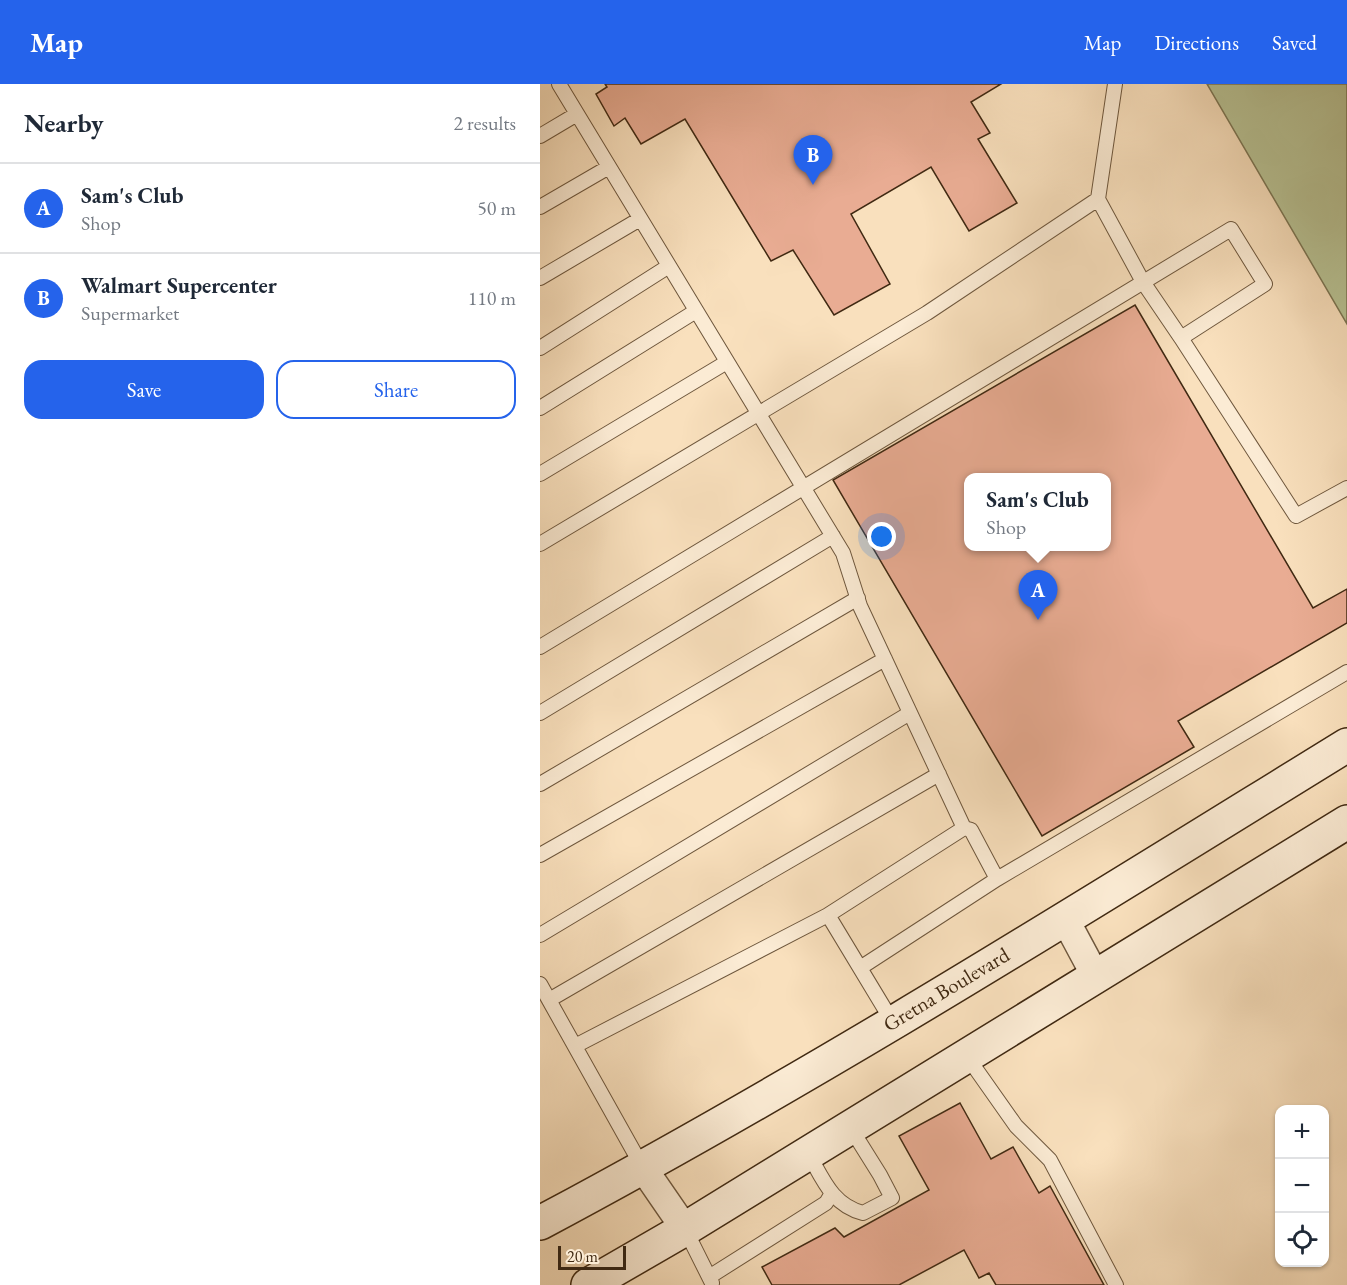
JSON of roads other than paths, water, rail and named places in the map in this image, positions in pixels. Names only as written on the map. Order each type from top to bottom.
[{"type":"street","name":"Gretna Boulevard","points":[[540,1223],[643,1168],[1065,919],[1347,745]]},
{"type":"street","points":[[588,1285],[685,1229],[1347,822]]},
{"type":"street","points":[[1065,919],[1095,975]]},
{"type":"street","points":[[643,1168],[685,1229]]},
{"type":"lane","points":[[559,84],[843,553],[858,598],[964,828]]},
{"type":"lane","points":[[1115,84],[1098,199],[1143,282],[1296,516],[1347,488]]},
{"type":"lane","points":[[540,136],[578,114]]},
{"type":"lane","points":[[540,207],[609,167]]},
{"type":"lane","points":[[540,544],[757,412],[927,313],[1098,199]]},
{"type":"lane","points":[[540,278],[640,219]]},
{"type":"lane","points":[[540,647],[1231,229],[1265,284],[1180,338]]},
{"type":"lane","points":[[540,348],[669,266]]},
{"type":"lane","points":[[540,408],[696,311]]},
{"type":"lane","points":[[540,474],[727,362]]},
{"type":"lane","points":[[540,712],[833,536]]},
{"type":"lane","points":[[540,784],[858,598]]},
{"type":"lane","points":[[540,855],[885,658]]},
{"type":"lane","points":[[860,968],[997,879],[1347,672]]},
{"type":"lane","points":[[540,935],[910,713]]},
{"type":"lane","points":[[549,1000],[939,774]]},
{"type":"lane","points":[[574,1046],[828,915],[964,828],[971,830],[997,879]]},
{"type":"lane","points":[[828,915],[892,1021]]},
{"type":"lane","points":[[540,984],[643,1168]]},
{"type":"lane","points":[[966,1055],[1016,1126],[1050,1160],[1116,1285]]},
{"type":"lane","points":[[808,1153],[832,1193],[845,1208],[862,1213],[891,1198],[874,1165],[849,1127]]},
{"type":"lane","points":[[685,1229],[711,1281],[826,1203],[832,1193]]},
{"type":"place","name":"Walmart Supercenter","points":[[813,185]]},
{"type":"place","name":"Sam's Club","points":[[1038,620]]}]
